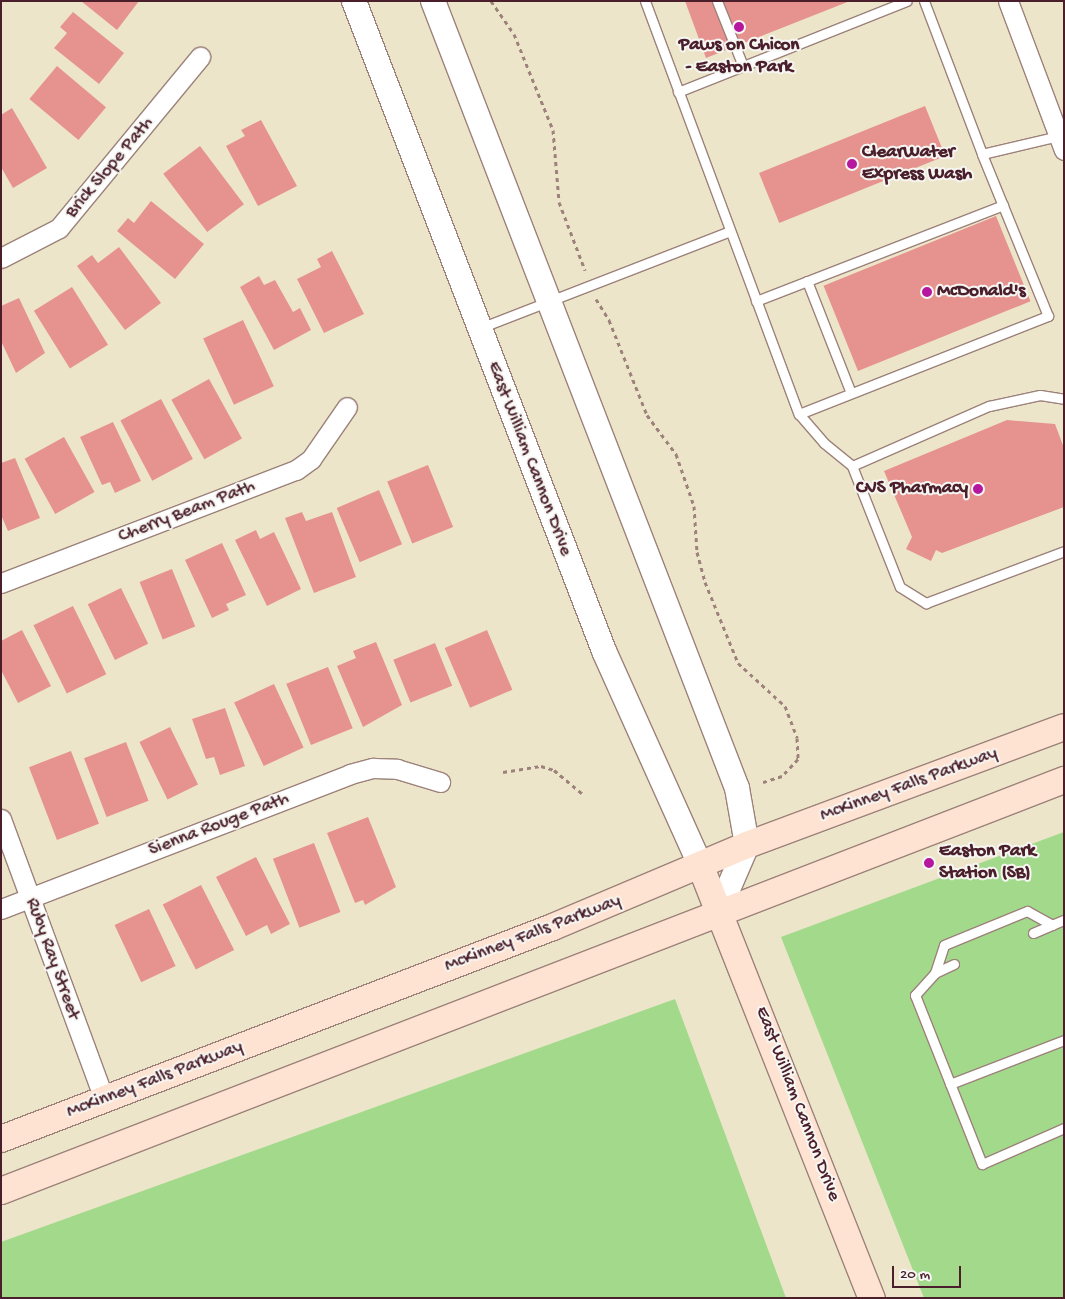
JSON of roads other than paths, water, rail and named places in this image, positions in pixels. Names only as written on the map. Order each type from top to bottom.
[{"type":"main road","name":"McKinney Falls Parkway","points":[[1,1139],[701,867],[747,845],[1064,727]]},
{"type":"main road","points":[[1,1192],[719,910],[1064,780]]},
{"type":"main road","name":"East William Cannon Drive","points":[[701,867],[872,1298]]},
{"type":"street","name":"East William Cannon Drive","points":[[354,1],[478,329],[604,651],[701,867]]},
{"type":"street","points":[[433,1],[737,788],[747,845],[719,910]]},
{"type":"street","points":[[1008,1],[1061,143]]},
{"type":"street","name":"Brick Slope Path","points":[[1,258],[59,228],[200,57]]},
{"type":"street","name":"Cherry Beam Path","points":[[1,583],[296,470],[311,459],[347,407]]},
{"type":"street","name":"Sienna Rouge Path","points":[[1,909],[350,774],[373,768],[397,769],[440,782]]},
{"type":"street","name":"Ruby Ray Street","points":[[1,819],[104,1099]]},
{"type":"lane","points":[[645,1],[798,414],[824,443],[852,466],[900,588],[916,601],[937,600],[1064,551]]},
{"type":"lane","points":[[718,1],[743,66]]},
{"type":"lane","points":[[678,92],[885,5],[907,1]]},
{"type":"lane","points":[[798,414],[1048,316],[982,154],[924,1]]},
{"type":"lane","points":[[982,154],[1061,143]]},
{"type":"lane","points":[[756,301],[1003,206]]},
{"type":"lane","points":[[478,329],[730,231]]},
{"type":"lane","points":[[807,281],[852,393]]},
{"type":"lane","points":[[852,466],[989,406],[1040,395],[1064,399]]},
{"type":"lane","points":[[1052,925],[1028,911],[944,945],[934,973],[915,995],[982,1164],[1064,1128]]},
{"type":"lane","points":[[1033,933],[1064,920]]},
{"type":"lane","points":[[934,973],[954,964]]},
{"type":"lane","points":[[950,1084],[1064,1040]]},
{"type":"place","name":"Paws on Chicon - Easton Park","points":[[739,27]]},
{"type":"place","name":"ClearWater Express Wash","points":[[852,164]]},
{"type":"place","name":"McDonald's","points":[[927,292]]},
{"type":"place","name":"CVS Pharmacy","points":[[978,489]]},
{"type":"place","name":"Easton Park Station (SB)","points":[[929,863]]}]
